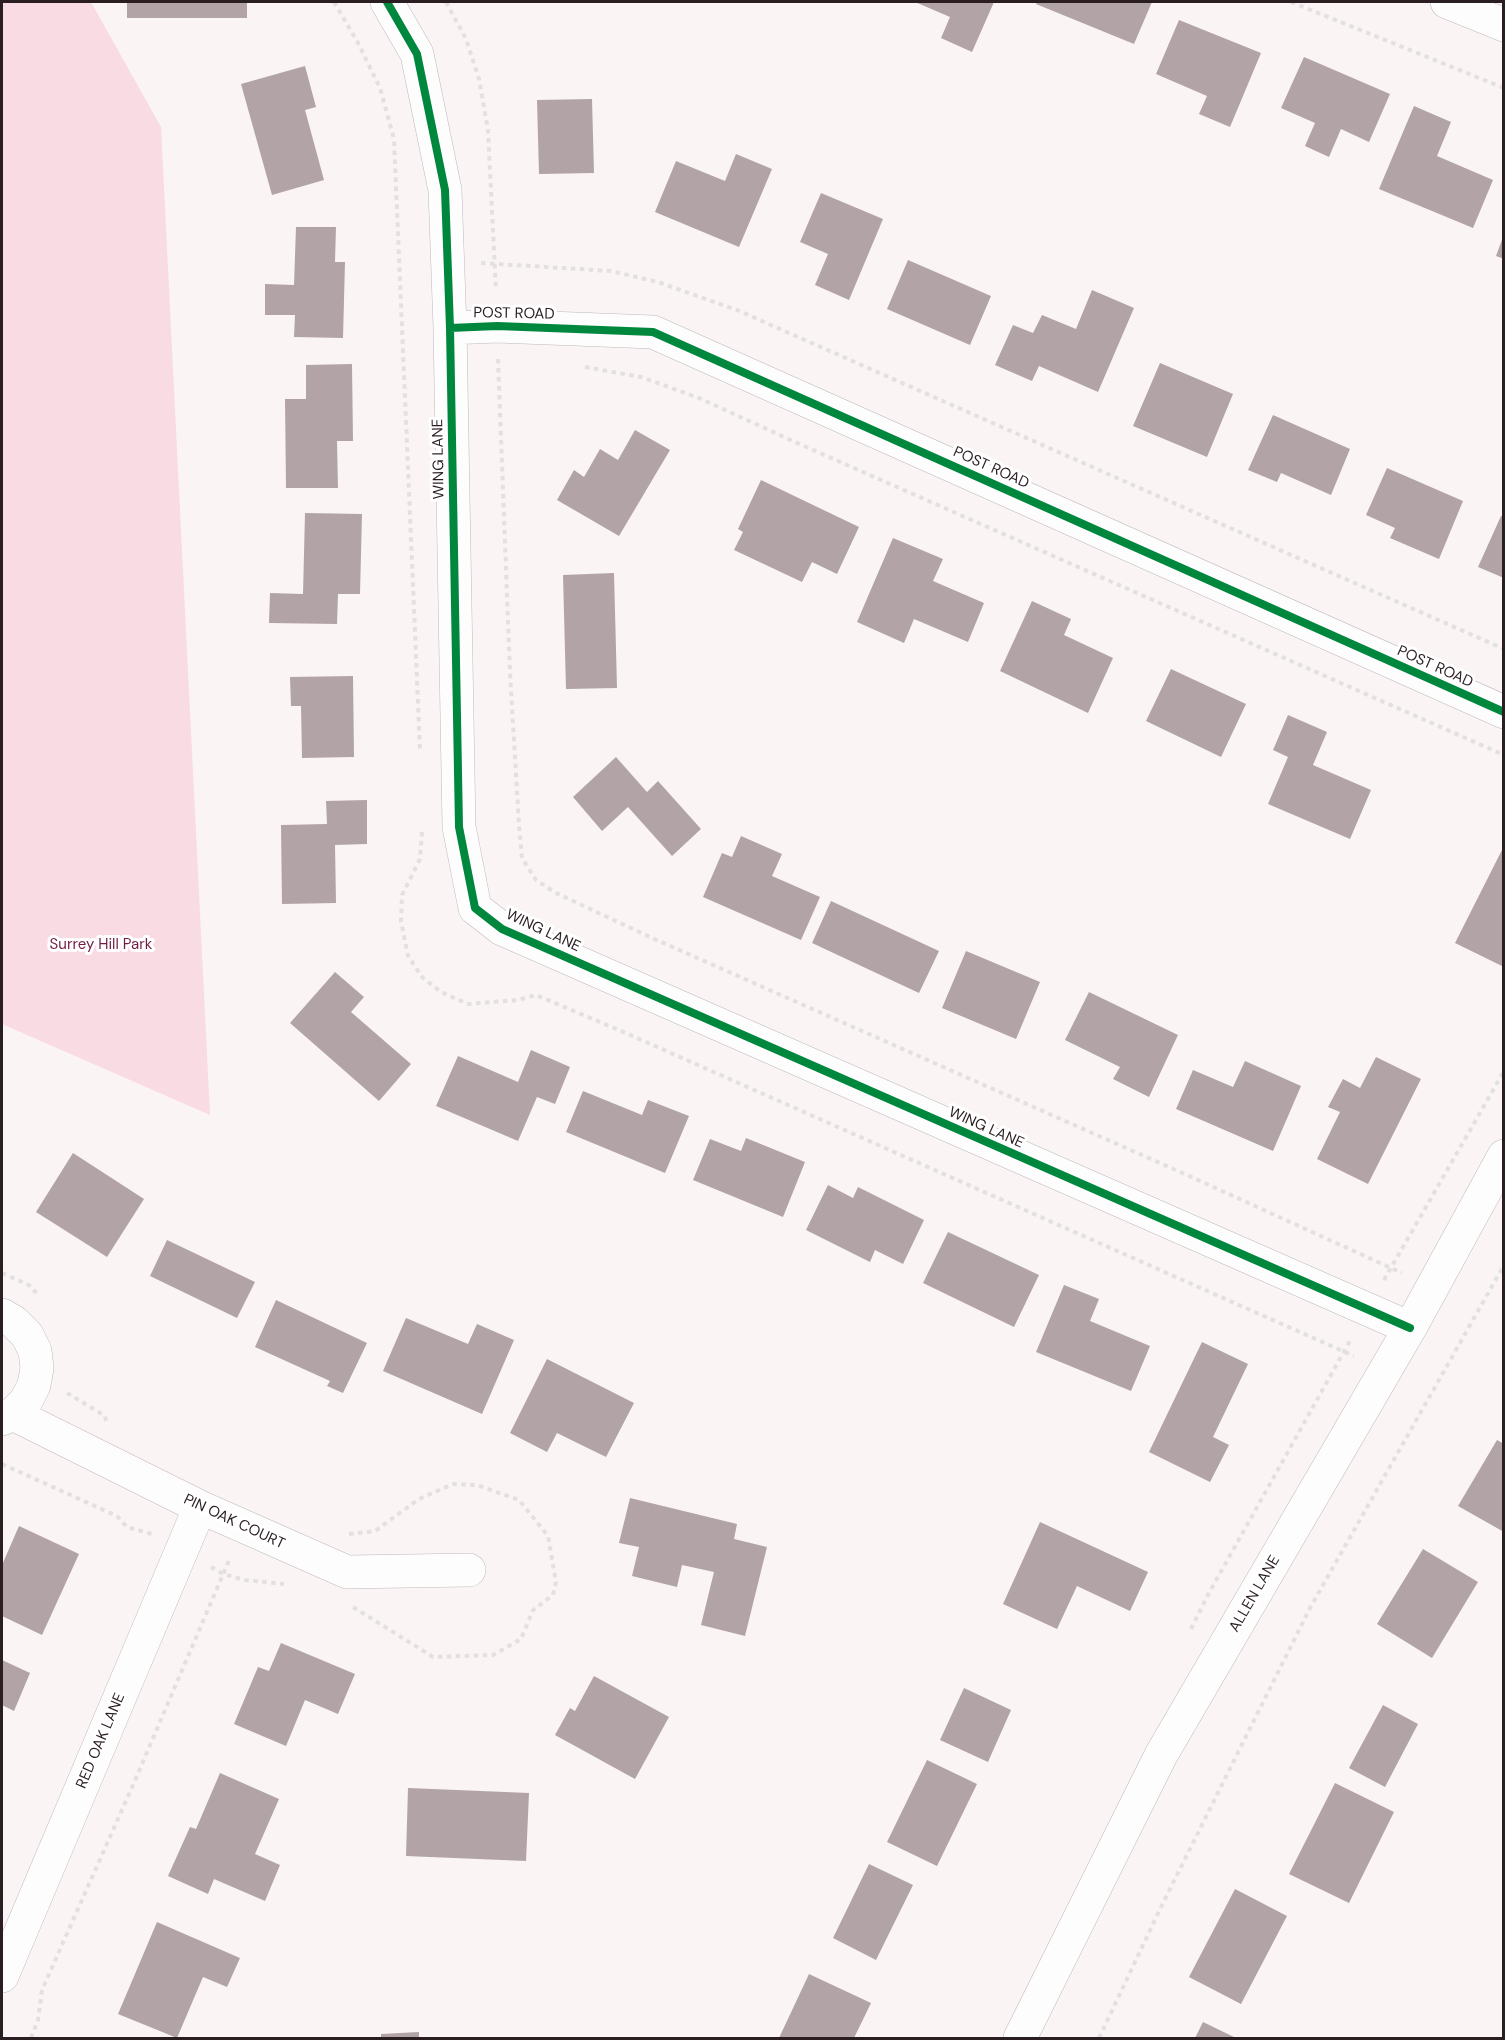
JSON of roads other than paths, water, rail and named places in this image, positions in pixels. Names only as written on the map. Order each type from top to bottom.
[{"type":"street","name":"WING LANE","points":[[387,2],[417,54],[445,190],[450,328],[459,828],[475,908],[502,929],[1410,1328]]},
{"type":"street","points":[[1447,2],[1503,25]]},
{"type":"street","name":"POST ROAD","points":[[450,328],[497,326],[653,332],[1503,712]]},
{"type":"street","name":"ALLEN LANE","points":[[1020,2038],[1161,1755],[1410,1328],[1503,1156]]},
{"type":"street","name":"PIN OAK COURT","points":[[2,1315],[15,1322],[27,1335],[35,1351],[37,1368],[34,1386],[26,1401],[7,1417],[200,1507],[347,1572],[469,1570]]},
{"type":"street","name":"RED OAK LANE","points":[[2,1976],[200,1507]]},
{"type":"park label","name":"Surrey Hill Park","points":[[101,945]]}]
